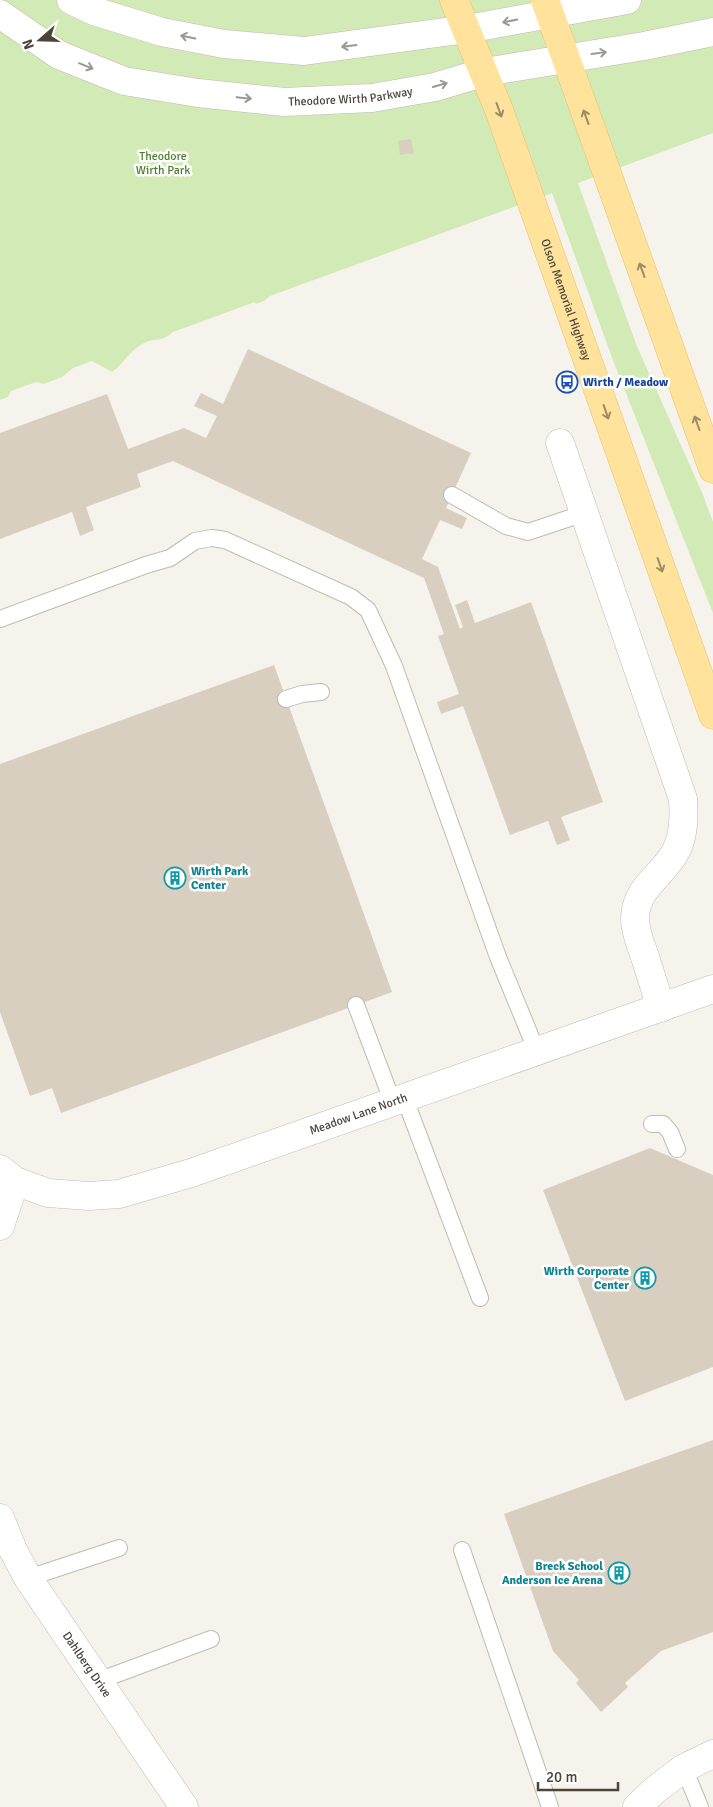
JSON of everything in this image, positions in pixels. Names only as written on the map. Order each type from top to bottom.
[{"type":"main road","name":"Olson Memorial Highway","points":[[454,0],[485,72],[713,715]]},
{"type":"main road","points":[[547,7],[713,469]]},
{"type":"street","points":[[71,0],[94,10],[162,32],[224,44],[304,50],[467,29],[547,7],[627,0]]},
{"type":"street","name":"Theodore Wirth Parkway","points":[[0,14],[59,55],[124,81],[198,93],[284,102],[372,98],[435,87],[485,72],[644,46],[713,32]]},
{"type":"street","points":[[560,443],[683,799],[684,819],[681,838],[676,852],[647,884],[639,899],[635,918],[637,932],[661,1008]]},
{"type":"street","name":"Meadow Lane North","points":[[8,1175],[48,1193],[89,1196],[119,1194],[174,1179],[713,989]]},
{"type":"street","points":[[0,1226],[8,1175]]},
{"type":"street","name":"Dahlberg Drive","points":[[0,1518],[13,1550],[28,1578],[184,1807]]},
{"type":"street","points":[[638,1807],[655,1790],[684,1768],[713,1754]]},
{"type":"lane","points":[[452,495],[506,526],[528,532],[585,513]]},
{"type":"lane","points":[[0,619],[146,565],[170,558],[195,541],[212,538],[225,540],[351,597],[368,610],[394,666],[498,956],[537,1052]]},
{"type":"lane","points":[[286,699],[302,694],[321,692]]},
{"type":"lane","points":[[356,1005],[399,1101],[480,1298]]},
{"type":"lane","points":[[652,1124],[663,1124],[670,1132],[677,1149]]},
{"type":"lane","points":[[28,1578],[119,1548]]},
{"type":"lane","points":[[462,1550],[550,1807]]},
{"type":"lane","points":[[98,1681],[211,1639]]},
{"type":"lane","points":[[684,1768],[700,1807]]},
{"type":"green space","name":"Theodore Wirth Park","points":[[0,0],[713,0],[713,133],[578,183],[636,344],[703,495],[713,522],[713,613],[614,363],[552,193],[270,296],[256,304],[255,302],[173,332],[165,338],[148,341],[135,349],[112,372],[92,361],[73,368],[62,377],[44,384],[36,382],[11,391],[8,397],[0,400]]},
{"type":"building","points":[[411,139],[414,153],[400,155],[398,141]]},
{"type":"building","points":[[248,349],[471,453],[446,508],[467,518],[462,529],[440,520],[422,559],[438,567],[460,629],[463,627],[455,605],[467,600],[475,623],[531,602],[603,802],[561,817],[570,840],[557,845],[548,821],[510,835],[463,706],[441,714],[437,702],[459,694],[438,636],[444,634],[424,578],[173,461],[137,474],[141,487],[86,507],[94,530],[80,536],[72,512],[0,539],[0,433],[107,394],[128,449],[184,428],[206,438],[217,416],[194,406],[201,393],[223,404]]},
{"type":"building","name":"Wirth Park Center","points":[[274,665],[392,992],[61,1113],[52,1088],[30,1096],[0,1012],[0,764]]},
{"type":"building","name":"Wirth Corporate Center","points":[[650,1148],[713,1175],[713,1367],[625,1401],[543,1190]]},
{"type":"building","name":"Breck School Anderson Ice Arena","points":[[713,1440],[713,1632],[661,1651],[625,1683],[628,1687],[601,1712],[576,1683],[579,1680],[553,1651],[504,1514]]},
{"type":"place","name":"Wirth / Meadow","points":[[567,382]]},
{"type":"place","name":"Wirth Park Center","points":[[175,878]]},
{"type":"place","name":"Wirth Corporate Center","points":[[645,1278]]},
{"type":"place","name":"Breck School Anderson Ice Arena","points":[[619,1573]]}]
